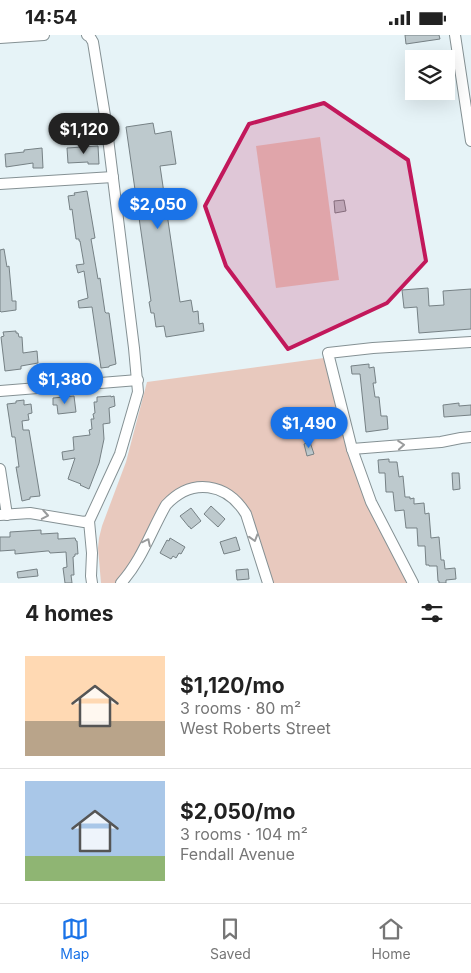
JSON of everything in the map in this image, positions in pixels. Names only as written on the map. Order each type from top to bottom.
[{"type":"street","points":[[0,38],[44,35]]},
{"type":"street","points":[[455,35],[469,110],[471,141]]},
{"type":"street","points":[[90,38],[106,122],[138,380],[138,392],[120,454],[90,521],[92,583]]},
{"type":"street","points":[[0,184],[113,177]]},
{"type":"street","points":[[414,583],[371,502],[352,449],[328,353],[373,348],[471,342]]},
{"type":"street","points":[[0,391],[138,380]]},
{"type":"street","points":[[352,449],[441,442],[471,437]]},
{"type":"street","points":[[0,469],[3,515],[30,513],[84,522],[90,521]]},
{"type":"street","points":[[121,583],[139,558],[166,505],[183,491],[200,487],[210,487],[219,490],[241,506],[246,514],[268,583]]},
{"type":"highlighted area","points":[[324,103],[408,160],[426,261],[387,303],[288,349],[226,266],[205,206],[249,124]]},
{"type":"shaded area","points":[[320,137],[339,280],[276,288],[256,146]]},
{"type":"shaded area","points":[[324,358],[348,453],[410,583],[273,583],[249,514],[224,489],[179,489],[125,572],[115,583],[101,583],[99,538],[126,462],[147,382]]},
{"type":"building","points":[[405,35],[439,35],[440,39],[406,44]]},
{"type":"building","points":[[153,123],[155,134],[171,131],[176,164],[160,166],[180,302],[191,300],[193,312],[198,311],[199,324],[203,323],[204,331],[166,337],[164,326],[156,327],[154,313],[151,313],[149,302],[151,301],[126,127]]},
{"type":"building","points":[[98,146],[99,164],[88,164],[88,162],[68,163],[67,148]]},
{"type":"building","points":[[42,148],[43,168],[33,168],[33,163],[6,167],[5,154]]},
{"type":"building","points":[[87,191],[95,238],[91,239],[105,312],[109,313],[116,364],[101,368],[92,307],[79,308],[78,301],[88,298],[84,271],[78,273],[76,265],[84,264],[80,241],[76,239],[72,209],[70,210],[68,196]]},
{"type":"building","points":[[344,200],[346,211],[335,213],[334,201]]},
{"type":"building","points":[[4,249],[7,267],[9,266],[12,301],[16,301],[16,310],[1,312],[0,250]]},
{"type":"building","points":[[428,288],[429,306],[444,305],[443,291],[471,289],[471,329],[419,333],[417,307],[404,308],[402,290]]},
{"type":"building","points":[[16,331],[19,337],[22,337],[23,353],[37,351],[38,363],[21,366],[21,369],[5,371],[1,337],[4,336],[3,332]]},
{"type":"building","points":[[369,364],[369,368],[374,367],[376,383],[373,383],[375,397],[379,397],[381,416],[387,416],[388,429],[366,432],[360,374],[352,374],[351,366]]},
{"type":"building","points":[[74,396],[76,412],[58,414],[57,405],[53,405],[53,398]]},
{"type":"building","points":[[114,396],[115,406],[109,408],[110,423],[103,424],[104,439],[99,463],[89,489],[68,479],[75,458],[63,460],[62,452],[74,450],[73,437],[90,435],[89,430],[92,429],[91,419],[94,419],[93,414],[95,413],[94,402],[97,402],[97,397]]},
{"type":"building","points":[[24,400],[24,405],[31,404],[32,413],[28,414],[29,420],[22,421],[23,430],[29,430],[40,496],[30,497],[30,499],[22,501],[16,467],[19,467],[15,437],[12,437],[7,404]]},
{"type":"building","points":[[459,403],[459,406],[471,405],[471,415],[444,417],[443,405]]},
{"type":"building","points":[[310,442],[314,454],[307,456],[304,444]]},
{"type":"building","points":[[389,459],[389,462],[397,462],[399,477],[403,476],[405,497],[414,498],[414,504],[424,503],[425,514],[429,513],[431,538],[439,537],[441,560],[444,560],[445,569],[455,568],[456,579],[446,580],[446,583],[439,583],[437,566],[426,565],[425,546],[418,546],[417,528],[406,528],[404,510],[395,511],[393,492],[386,492],[385,473],[379,473],[378,460]]},
{"type":"building","points":[[452,473],[459,473],[460,489],[453,490]]},
{"type":"building","points":[[211,506],[225,519],[218,527],[204,514]]},
{"type":"building","points":[[191,508],[201,521],[191,529],[180,516]]},
{"type":"building","points":[[41,530],[41,534],[58,533],[58,539],[75,538],[77,541],[78,554],[75,554],[73,557],[74,575],[71,575],[72,583],[65,583],[63,568],[67,567],[66,552],[50,553],[47,551],[15,554],[15,550],[0,551],[0,537],[10,537],[10,532]]},
{"type":"building","points":[[236,537],[240,550],[224,554],[220,542]]},
{"type":"building","points":[[170,538],[185,547],[181,554],[179,553],[176,558],[173,556],[171,559],[160,553]]},
{"type":"building","points":[[37,569],[38,576],[18,578],[17,572]]},
{"type":"building","points":[[248,569],[249,579],[237,580],[236,570]]}]
